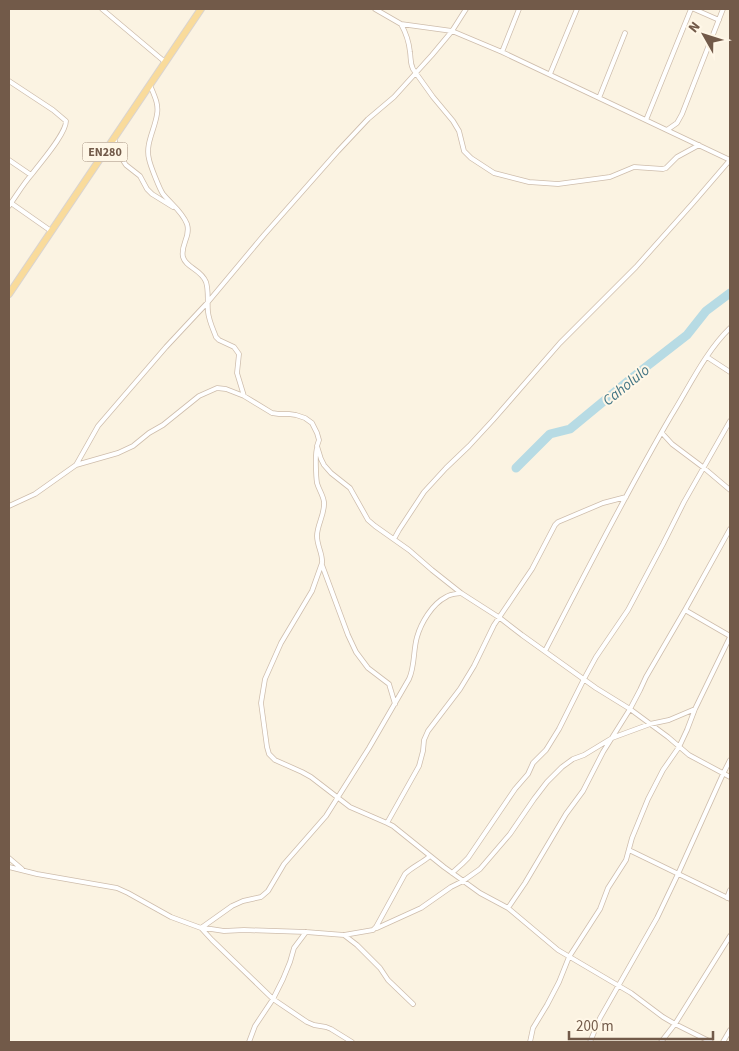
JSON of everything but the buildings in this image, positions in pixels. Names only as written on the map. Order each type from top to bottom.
[{"type":"main road","name":"EN280","points":[[9,294],[201,9]]},
{"type":"street","points":[[102,9],[165,62]]},
{"type":"street","points":[[375,9],[401,24],[452,31],[502,52],[730,160],[636,267],[560,343],[493,420],[424,492],[394,540]]},
{"type":"street","points":[[76,465],[98,426],[338,151],[368,119],[394,97],[416,74],[452,31],[466,9]]},
{"type":"street","points":[[502,52],[519,9]]},
{"type":"street","points":[[550,74],[577,9]]},
{"type":"street","points":[[646,120],[693,9],[719,20]]},
{"type":"street","points":[[667,130],[677,123],[682,114],[723,9]]},
{"type":"street","points":[[401,24],[407,34],[411,65],[459,130],[464,151],[479,164],[494,173],[529,182],[558,184],[610,177],[634,167],[663,169],[677,157],[699,145]]},
{"type":"street","points":[[599,98],[624,33]]},
{"type":"street","points":[[9,81],[53,110],[66,121],[64,130],[10,204],[51,232]]},
{"type":"street","points":[[150,85],[156,99],[157,114],[150,138],[148,157],[161,190],[178,209],[187,226],[187,240],[183,249],[184,259],[203,276],[207,285],[210,320],[216,337],[234,347],[239,354],[237,373],[244,396]]},
{"type":"street","points":[[114,139],[126,166],[140,176],[147,188],[160,200],[178,209]]},
{"type":"street","points":[[9,160],[31,175]]},
{"type":"street","points":[[545,651],[662,433],[707,357],[730,328]]},
{"type":"street","points":[[707,357],[730,372]]},
{"type":"street","points":[[9,506],[34,494],[76,465],[118,453],[133,446],[199,396],[217,388],[226,389],[244,396],[272,412],[305,418],[312,423],[318,440],[316,456],[317,478],[324,499],[324,506],[316,537],[322,564],[356,652],[368,668],[389,684],[395,704]]},
{"type":"street","points":[[452,873],[468,858],[515,789],[552,742],[584,678],[628,610],[664,544],[684,502],[730,421]]},
{"type":"street","points":[[662,433],[683,453],[730,490]]},
{"type":"street","points":[[317,446],[324,465],[350,488],[368,520],[379,529],[409,550],[461,593],[630,709],[689,755],[730,777]]},
{"type":"street","points":[[387,823],[419,766],[425,737],[460,689],[474,666],[494,625],[532,569],[555,525],[603,503],[626,497]]},
{"type":"street","points":[[508,908],[566,814],[583,791],[603,752],[630,709],[730,528]]},
{"type":"street","points":[[322,564],[312,591],[273,659],[265,679],[261,703],[266,747],[272,758],[279,763],[302,772],[359,812],[393,826],[463,881],[480,893],[508,908],[569,957],[631,992],[675,1024],[711,1042]]},
{"type":"street","points":[[201,928],[232,906],[243,901],[261,897],[268,891],[284,864],[321,823],[369,748],[412,672],[417,637],[426,617],[442,599],[461,593]]},
{"type":"street","points":[[530,1042],[533,1028],[555,990],[569,957],[600,909],[608,888],[626,860],[632,838],[648,799],[663,770],[679,747],[730,636],[685,610]]},
{"type":"street","points":[[9,867],[117,888],[171,917],[201,928],[224,932],[244,930],[344,935],[373,930],[421,908],[450,886],[463,881],[480,869],[510,834],[547,782],[573,759],[584,755],[612,738],[650,724],[669,720],[695,709]]},
{"type":"street","points":[[590,1042],[600,1018],[657,918],[730,760]]},
{"type":"street","points":[[629,850],[728,899],[730,890]]},
{"type":"street","points":[[373,930],[380,923],[386,907],[404,874],[424,862],[430,856]]},
{"type":"street","points":[[9,858],[24,870]]},
{"type":"street","points":[[201,928],[272,999],[307,1022],[331,1029],[352,1042]]},
{"type":"street","points":[[250,1042],[254,1026],[283,979],[294,948],[306,932]]},
{"type":"street","points":[[344,935],[357,945],[380,968],[388,980],[413,1004]]},
{"type":"street","points":[[661,1042],[675,1024],[730,936]]},
{"type":"street","points":[[723,1042],[730,1030]]},
{"type":"waterway","name":"Caholulo","points":[[516,468],[550,434],[570,429],[687,335],[706,311],[730,293]]}]
